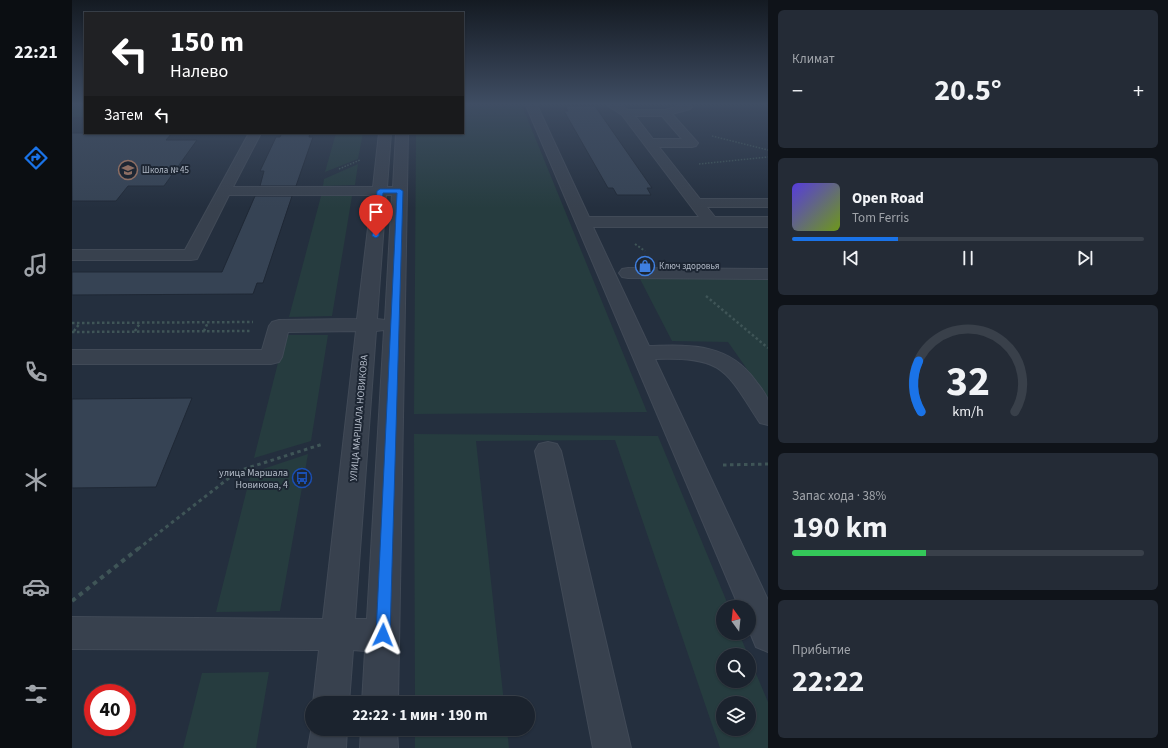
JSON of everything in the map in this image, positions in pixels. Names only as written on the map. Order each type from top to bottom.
[{"type":"street","points":[[72,255],[191,255],[252,138]]},
{"type":"street","name":"УЛИЦА МАРШАЛА НОВИКОВА","points":[[380,696],[395,325],[390,191],[385,138]]},
{"type":"street","name":"УЛИЦА МАРШАЛА НОВИКОВА","points":[[332,696],[367,325],[390,191],[401,138]]},
{"type":"street","points":[[546,138],[768,636]]},
{"type":"street","points":[[646,138],[710,222]]},
{"type":"street","points":[[650,143],[692,143],[688,138]]},
{"type":"street","points":[[224,191],[390,191]]},
{"type":"street","points":[[697,204],[768,203]]},
{"type":"street","points":[[583,222],[768,222]]},
{"type":"street","points":[[628,273],[768,274]]},
{"type":"street","points":[[72,357],[271,357],[275,326],[395,325]]},
{"type":"street","points":[[641,353],[697,352],[719,359],[736,371],[768,418]]},
{"type":"street","points":[[548,451],[612,748]]},
{"type":"street","points":[[72,634],[383,635]]},
{"type":"street","points":[[327,748],[328,736]]},
{"type":"street","points":[[379,736],[379,748]]},
{"type":"path","points":[[721,138],[768,150]]},
{"type":"path","points":[[668,166],[768,157]]},
{"type":"path","points":[[339,169],[366,158]]},
{"type":"path","points":[[629,241],[680,274],[768,348]]},
{"type":"path","points":[[135,331],[140,322]]},
{"type":"path","points":[[204,331],[208,322]]},
{"type":"path","points":[[72,323],[257,322],[275,326]]},
{"type":"path","points":[[73,332],[80,323]]},
{"type":"path","points":[[73,332],[254,331],[275,326]]},
{"type":"path","points":[[72,601],[238,471],[323,444]]},
{"type":"path","points":[[723,465],[768,464]]},
{"type":"green space","points":[[335,138],[362,138],[358,159],[325,172]]},
{"type":"green space","points":[[416,138],[535,138],[647,412],[414,414]]},
{"type":"green space","points":[[358,164],[355,185],[323,186],[324,179]]},
{"type":"green space","points":[[321,196],[352,196],[332,316],[289,317]]},
{"type":"green space","points":[[640,279],[768,279],[768,399],[728,342],[672,341]]},
{"type":"green space","points":[[285,335],[328,335],[311,441],[254,458]]},
{"type":"green space","points":[[414,434],[658,436],[726,600],[716,600],[716,640],[742,640],[745,648],[716,648],[716,688],[756,688],[756,674],[768,702],[768,748],[720,748],[615,440],[476,441],[503,696],[415,696]]},
{"type":"green space","points":[[308,454],[280,611],[216,612],[251,473]]},
{"type":"green space","points":[[269,672],[256,748],[183,748],[202,673]]},
{"type":"green space","points":[[415,736],[508,736],[509,748],[415,748]]},
{"type":"building","name":"Школа № 45","points":[[72,138],[168,138],[166,140],[197,140],[164,186],[128,186],[116,201],[72,201]]},
{"type":"building","points":[[276,138],[313,138],[296,186],[260,186],[264,171],[260,171]]},
{"type":"building","points":[[579,138],[617,138],[652,188],[647,188],[651,195],[617,195],[613,188],[608,188]]},
{"type":"building","points":[[255,196],[292,196],[263,283],[257,283],[253,294],[72,295],[72,272],[222,272]]},
{"type":"building","points":[[192,398],[156,487],[72,488],[72,399]]},
{"type":"place","name":"Школа № 45","points":[[128,170]]},
{"type":"place","name":"Ключ здоровья","points":[[645,266]]},
{"type":"place","name":"улица Маршала Новикова, 4","points":[[302,478]]},
{"type":"route","points":[[376,236],[380,191],[400,191],[383,635]]}]
